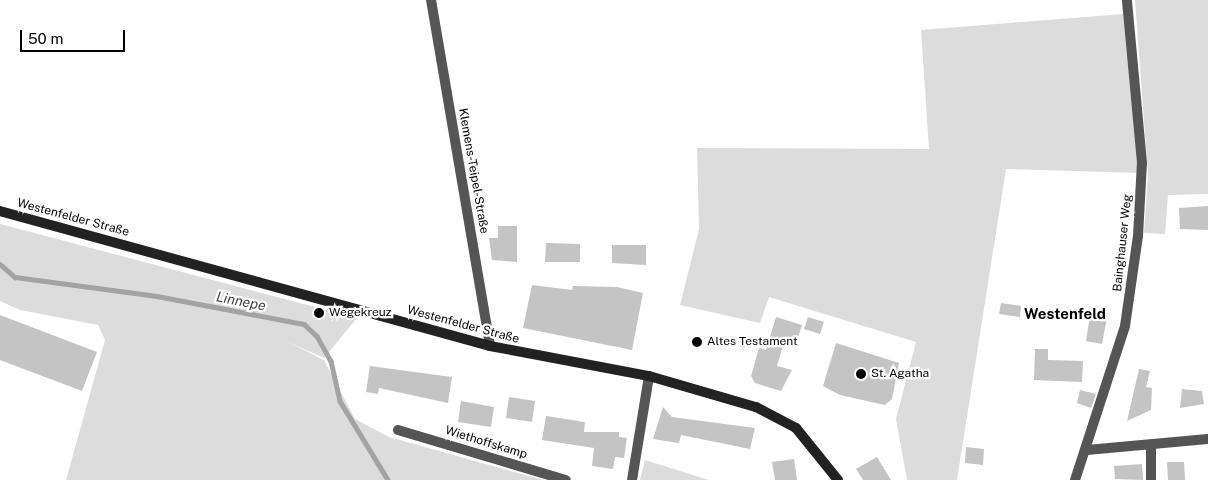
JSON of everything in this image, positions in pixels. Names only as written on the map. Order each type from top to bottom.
[{"type":"main road","name":"Westenfelder Straße","points":[[0,211],[490,346],[649,376],[756,407],[796,428],[838,480]]},
{"type":"street","name":"Klemens-Teipel-Straße","points":[[431,0],[490,346]]},
{"type":"street","name":"Bainghauser Weg","points":[[1074,480],[1087,450],[1125,326],[1138,236],[1142,163],[1127,0]]},
{"type":"street","points":[[632,480],[649,376]]},
{"type":"street","name":"Wiethoffskamp","points":[[398,430],[566,480]]},
{"type":"street","points":[[1087,450],[1208,439]]},
{"type":"street","points":[[1151,480],[1152,445]]},
{"type":"shaded area","points":[[1135,0],[1208,0],[1208,194],[1168,195],[1165,234],[1144,233],[1148,174]]},
{"type":"shaded area","points":[[1123,14],[1138,173],[1006,169],[957,480],[907,480],[896,419],[916,342],[769,297],[760,323],[680,305],[699,229],[697,148],[929,149],[921,30]]},
{"type":"shaded area","points":[[0,224],[357,318],[324,358],[286,341],[324,360],[355,419],[389,437],[543,480],[66,480],[105,340],[98,325],[20,310],[0,301]]},
{"type":"shaded area","points":[[645,460],[709,480],[640,480]]},
{"type":"building","points":[[1208,206],[1208,230],[1180,229],[1179,208]]},
{"type":"building","points":[[498,226],[517,226],[517,262],[492,260],[489,238],[498,238]]},
{"type":"building","points":[[546,243],[580,244],[580,262],[545,262]]},
{"type":"building","points":[[612,245],[646,245],[646,265],[612,263]]},
{"type":"building","points":[[532,285],[572,290],[573,286],[617,287],[643,293],[632,350],[523,328]]},
{"type":"building","points":[[1001,303],[1021,306],[1020,317],[999,314]]},
{"type":"building","points":[[0,315],[97,352],[82,391],[0,360]]},
{"type":"building","points":[[1090,315],[1107,318],[1102,344],[1086,341]]},
{"type":"building","points":[[776,317],[802,325],[796,344],[784,341],[777,366],[792,370],[781,391],[755,383],[751,376],[759,348],[766,350]]},
{"type":"building","points":[[808,317],[824,322],[820,334],[804,329]]},
{"type":"building","name":"St. Agatha","points":[[836,343],[899,363],[892,399],[885,405],[840,395],[823,386]]},
{"type":"building","points":[[1035,349],[1048,349],[1048,360],[1083,361],[1082,382],[1034,380]]},
{"type":"building","points":[[370,366],[452,377],[448,403],[379,388],[378,394],[366,392]]},
{"type":"building","points":[[1139,369],[1150,371],[1146,387],[1152,388],[1151,410],[1127,421]]},
{"type":"building","points":[[1182,389],[1202,391],[1204,404],[1180,408]]},
{"type":"building","points":[[1080,390],[1096,394],[1091,408],[1077,403]]},
{"type":"building","points":[[509,397],[535,401],[532,422],[506,418]]},
{"type":"building","points":[[461,401],[494,407],[491,427],[458,422]]},
{"type":"building","points":[[663,407],[672,417],[755,428],[750,449],[681,435],[679,443],[653,439]]},
{"type":"building","points":[[546,416],[585,422],[584,432],[619,432],[619,437],[627,438],[624,458],[615,457],[613,469],[592,466],[594,448],[542,440]]},
{"type":"building","points":[[966,447],[984,449],[983,465],[965,463]]},
{"type":"building","points":[[877,457],[891,480],[863,480],[856,469]]},
{"type":"building","points":[[794,459],[797,480],[775,480],[772,462]]},
{"type":"building","points":[[1167,462],[1184,462],[1185,480],[1168,480]]},
{"type":"building","points":[[1142,464],[1143,480],[1115,479],[1114,466]]},
{"type":"waterway","name":"Linnepe","points":[[0,264],[15,277],[157,296],[304,324],[317,336],[331,361],[340,401],[388,480]]},
{"type":"place","name":"Wegekreuz","points":[[319,313]]},
{"type":"place","name":"Altes Testament","points":[[697,342]]},
{"type":"place","name":"St. Agatha","points":[[861,374]]},
{"type":"district","name":"Westenfeld","points":[[1065,314]]}]
